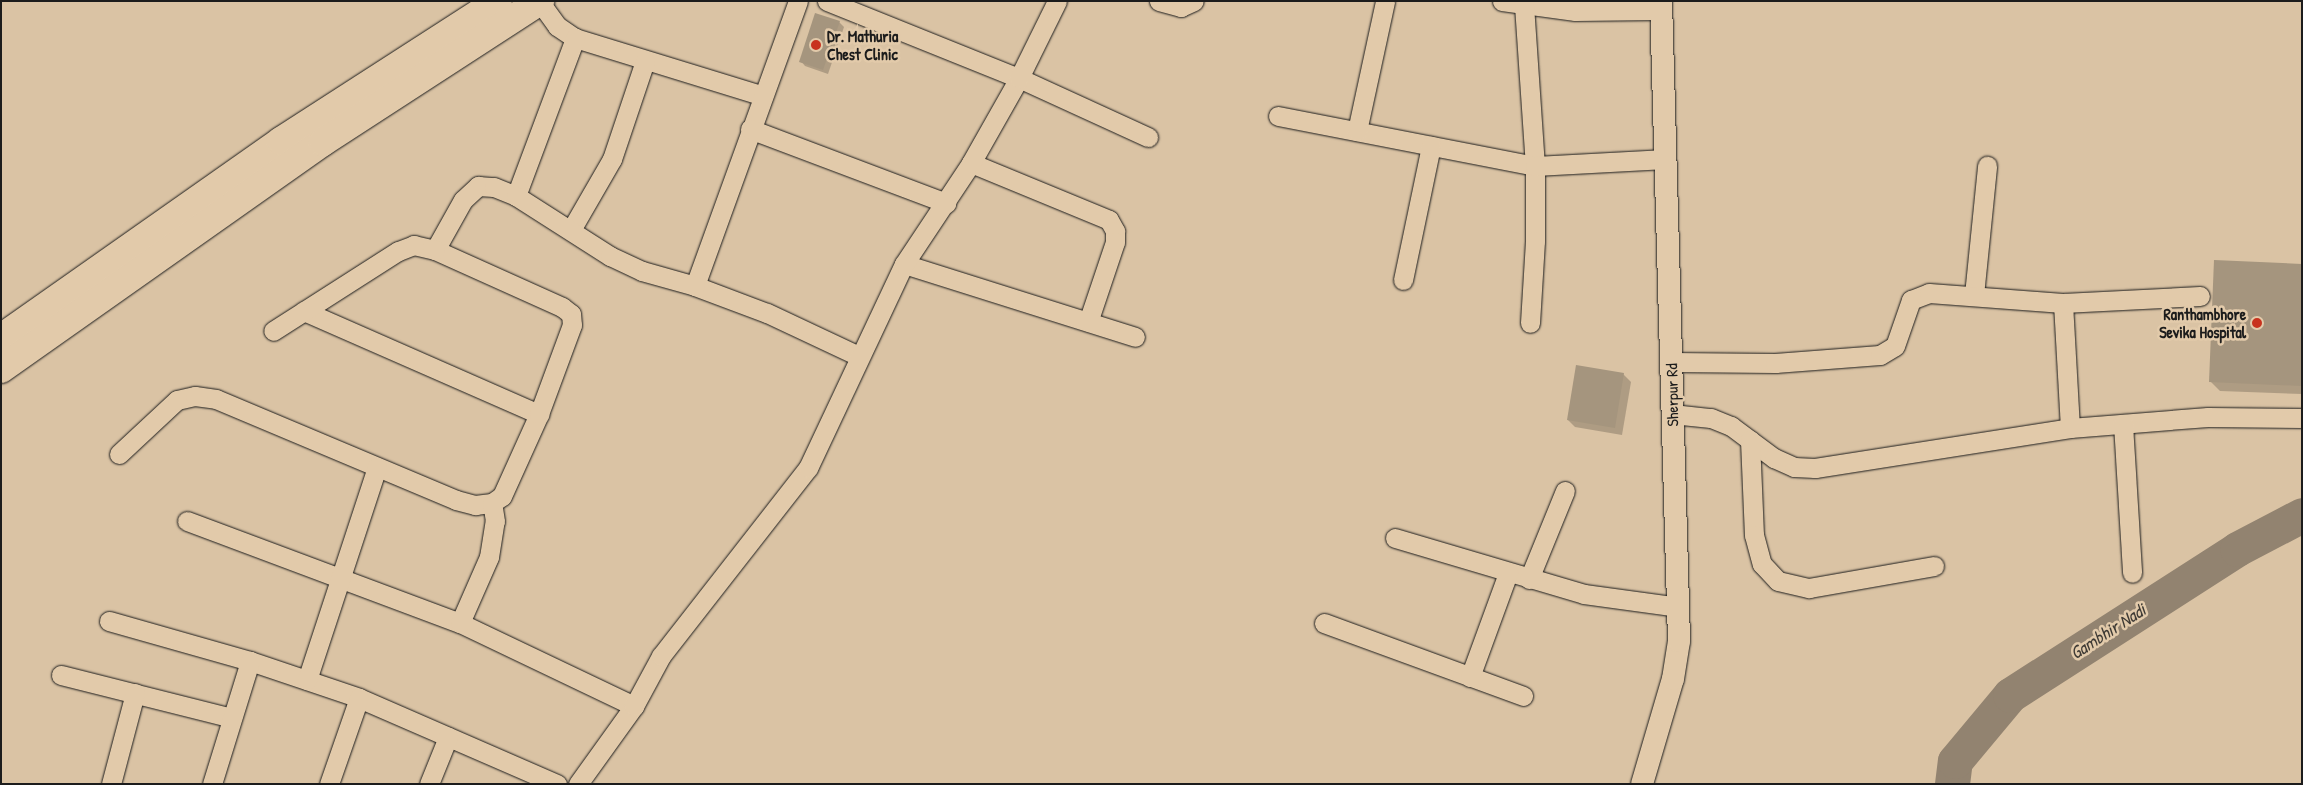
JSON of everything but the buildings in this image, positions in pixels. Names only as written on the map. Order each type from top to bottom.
[{"type":"highway","points":[[1,338],[281,141],[498,1]]},
{"type":"highway","points":[[1,369],[331,137],[540,1]]},
{"type":"street","points":[[540,1],[557,26],[574,38],[763,96]]},
{"type":"street","points":[[695,286],[750,129],[798,1]]},
{"type":"street","points":[[826,1],[1019,78],[1148,137]]},
{"type":"street","points":[[578,784],[634,706],[661,656],[808,468],[859,356],[904,264],[971,163],[1019,78],[1057,1]]},
{"type":"street","points":[[1159,1],[1181,7],[1194,1]]},
{"type":"street","points":[[1357,132],[1385,1]]},
{"type":"street","points":[[1502,1],[1575,11],[1661,5]]},
{"type":"street","points":[[1524,5],[1535,166],[1535,241],[1530,322]]},
{"type":"street","name":"Sherpur Rd","points":[[1642,784],[1673,679],[1679,641],[1661,5]]},
{"type":"street","points":[[516,196],[574,38]]},
{"type":"street","points":[[570,230],[612,159],[645,61]]},
{"type":"street","points":[[1278,116],[1535,166],[1666,159]]},
{"type":"street","points":[[750,129],[946,203]]},
{"type":"street","points":[[1403,280],[1430,146]]},
{"type":"street","points":[[971,163],[1109,220],[1115,231],[1116,242],[1088,322]]},
{"type":"street","points":[[1974,295],[1987,166]]},
{"type":"street","points":[[435,250],[463,200],[478,186],[494,187],[516,196],[610,256],[642,271],[695,286],[767,313],[859,356]]},
{"type":"street","points":[[119,454],[177,400],[195,396],[216,399],[456,500],[475,504],[492,503],[502,496],[539,414],[572,324],[571,314],[562,307],[435,250],[414,245],[398,251],[273,331]]},
{"type":"street","points":[[904,264],[1135,337]]},
{"type":"street","points":[[1671,362],[1775,364],[1880,355],[1896,346],[1911,300],[1929,293],[2063,303],[2200,296]]},
{"type":"street","points":[[2063,303],[2070,428]]},
{"type":"street","points":[[304,311],[539,414]]},
{"type":"street","points":[[1672,414],[1711,418],[1731,426],[1794,467],[1815,468],[2070,428],[2208,417],[2302,418]]},
{"type":"street","points":[[2123,424],[2132,573]]},
{"type":"street","points":[[1750,440],[1754,535],[1762,564],[1778,581],[1809,588],[1934,566]]},
{"type":"street","points":[[307,680],[377,467]]},
{"type":"street","points":[[1529,579],[1565,491]]},
{"type":"street","points":[[460,623],[489,558],[495,521],[492,503]]},
{"type":"street","points":[[187,521],[341,576],[460,623],[634,706]]},
{"type":"street","points":[[1395,538],[1584,594],[1679,607]]},
{"type":"street","points":[[1470,677],[1508,573]]},
{"type":"street","points":[[109,621],[250,661],[359,698],[557,784]]},
{"type":"street","points":[[1324,623],[1523,696]]},
{"type":"street","points":[[212,784],[250,661]]},
{"type":"street","points":[[61,675],[232,718]]},
{"type":"street","points":[[111,784],[135,693]]},
{"type":"street","points":[[329,784],[359,698]]},
{"type":"street","points":[[429,784],[448,737]]},
{"type":"waterway","name":"Gambhir Nadi","points":[[1952,784],[1955,761],[2010,695],[2237,549],[2302,515]]},
{"type":"place","name":"Dr. Mathuria Chest Clinic","points":[[816,45]]},
{"type":"place","name":"Ranthambhore Sevika Hospital","points":[[2257,323]]}]
